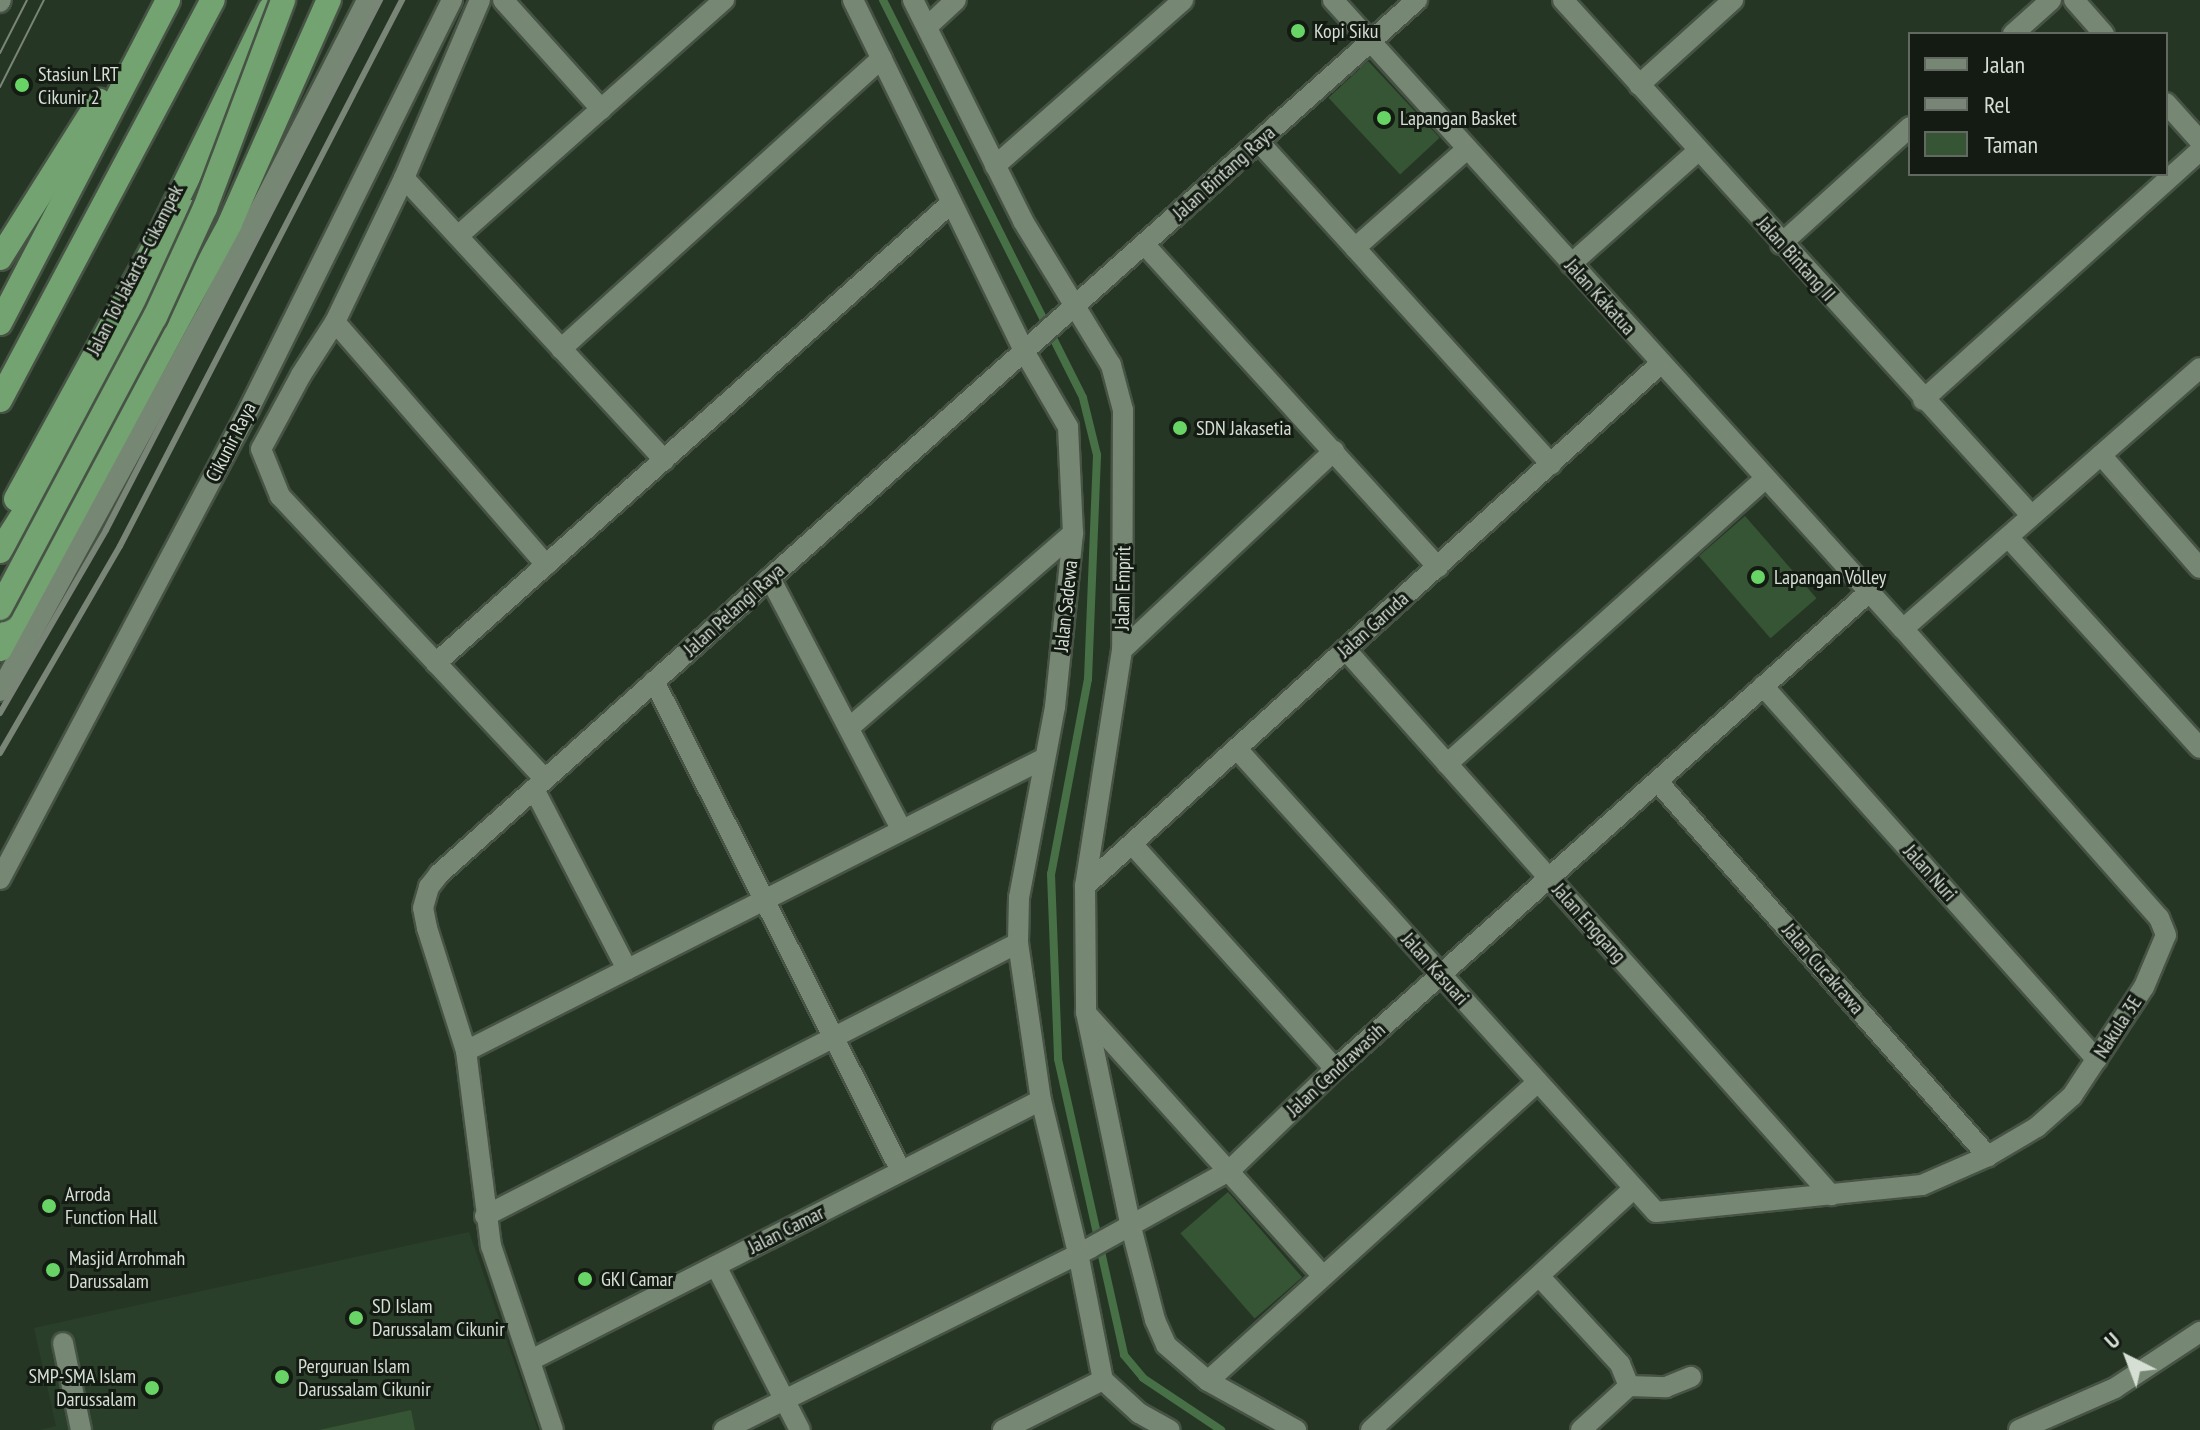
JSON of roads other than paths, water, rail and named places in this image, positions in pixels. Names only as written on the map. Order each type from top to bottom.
[{"type":"highway","points":[[0,258],[166,0]]},
{"type":"highway","points":[[0,323],[166,0]]},
{"type":"highway","points":[[0,400],[213,0]]},
{"type":"highway","points":[[0,528],[157,241],[274,0]]},
{"type":"highway","points":[[0,608],[155,317],[205,208],[283,0]]},
{"type":"highway","name":"Jalan Tol Jakarta–Cikampek","points":[[0,551],[98,397],[247,101],[292,0]]},
{"type":"highway","points":[[0,649],[230,223],[329,0]]},
{"type":"street","points":[[0,691],[205,317],[367,0]]},
{"type":"street","name":"Cikunir Raya","points":[[0,879],[249,409],[452,0]]},
{"type":"street","points":[[480,0],[404,178],[335,322],[301,375],[261,449],[280,496],[436,663],[539,784],[627,969]]},
{"type":"street","points":[[503,0],[601,109]]},
{"type":"street","name":"Jalan Sadewa","points":[[853,0],[950,204],[1068,427],[1073,533],[1055,707],[1019,898],[1018,943],[1041,1100],[1084,1251],[1103,1380]]},
{"type":"street","name":"Jalan Emprit","points":[[913,0],[1070,310],[1111,365],[1123,410],[1122,650],[1085,886],[1086,1013],[1124,1230],[1166,1345],[1208,1381],[1296,1430]]},
{"type":"street","points":[[928,26],[956,0]]},
{"type":"street","points":[[995,166],[1183,0]]},
{"type":"street","name":"Jalan Kakatua","points":[[1333,0],[1869,592]]},
{"type":"street","name":"Jalan Bintang Raya","points":[[1027,348],[1417,0]]},
{"type":"street","name":"Jalan Bintang II","points":[[1563,0],[1781,244],[2031,515]]},
{"type":"street","points":[[1639,85],[1733,0]]},
{"type":"street","points":[[2015,32],[2051,0]]},
{"type":"street","points":[[2074,0],[2102,32]]},
{"type":"street","points":[[458,236],[715,3]]},
{"type":"street","points":[[561,349],[882,58]]},
{"type":"street","points":[[2168,105],[2200,141]]},
{"type":"street","points":[[1781,244],[1908,129]]},
{"type":"street","points":[[1259,142],[1551,464]]},
{"type":"street","points":[[1355,248],[1467,149]]},
{"type":"street","points":[[1571,264],[1698,151]]},
{"type":"street","points":[[1923,400],[2200,151]]},
{"type":"street","points":[[404,178],[664,460]]},
{"type":"street","points":[[436,663],[950,204]]},
{"type":"street","points":[[1144,244],[1438,567]]},
{"type":"street","points":[[335,322],[546,565]]},
{"type":"street","name":"Jalan Pelangi Raya","points":[[466,1051],[423,908],[429,887],[439,874],[1027,348]]},
{"type":"street","name":"Jalan Garuda","points":[[1085,886],[1660,364]]},
{"type":"street","points":[[1903,629],[2031,515],[2198,375]]},
{"type":"street","points":[[1122,650],[1334,451]]},
{"type":"street","points":[[2101,455],[2200,568]]},
{"type":"street","points":[[1447,764],[1765,479]]},
{"type":"street","points":[[849,728],[1073,533]]},
{"type":"street","points":[[2008,537],[2200,748]]},
{"type":"street","points":[[770,578],[902,830]]},
{"type":"street","name":"Nakula 3E","points":[[1634,1188],[1656,1212],[1922,1185],[1988,1156],[2037,1127],[2072,1096],[2144,987],[2166,935],[2159,918],[1869,592]]},
{"type":"street","name":"Jalan Cendrawasih","points":[[724,1430],[1084,1251],[1229,1171],[1440,974],[1869,592]]},
{"type":"street","name":"Jalan Enggang","points":[[1346,650],[1831,1195]]},
{"type":"street","points":[[654,681],[901,1171]]},
{"type":"street","name":"Jalan Nuri","points":[[1763,686],[2097,1060]]},
{"type":"street","name":"Jalan Kasuari","points":[[1237,749],[1634,1188]]},
{"type":"street","points":[[553,1430],[491,1246],[466,1051],[1045,758]]},
{"type":"street","name":"Jalan Cucakrawa","points":[[1658,782],[1988,1156]]},
{"type":"street","points":[[1132,844],[1335,1069]]},
{"type":"street","points":[[485,1216],[832,1035],[1018,943]]},
{"type":"street","points":[[1086,1013],[1323,1276]]},
{"type":"street","points":[[1208,1381],[1538,1082]]},
{"type":"street","name":"Jalan Camar","points":[[531,1360],[1041,1100]]},
{"type":"street","points":[[1371,1430],[1634,1188]]},
{"type":"street","points":[[716,1266],[800,1430]]},
{"type":"street","points":[[1539,1276],[1620,1364],[1629,1386]]},
{"type":"street","points":[[2019,1430],[2115,1388],[2200,1332]]},
{"type":"street","points":[[63,1343],[81,1430]]},
{"type":"street","points":[[1581,1430],[1629,1386],[1666,1387],[1691,1377]]},
{"type":"street","points":[[1003,1430],[1103,1380],[1139,1413],[1170,1430]]},
{"type":"waterway","points":[[883,0],[1083,398],[1097,455],[1088,679],[1051,874],[1058,1059],[1124,1355],[1143,1378],[1221,1430]]},
{"type":"tram line","points":[[0,53],[27,0]]},
{"type":"tram line","points":[[0,87],[44,0]]},
{"type":"railway","points":[[0,713],[106,530],[380,0]]},
{"type":"railway","points":[[0,753],[120,546],[402,0]]},
{"type":"place","name":"Kopi Siku","points":[[1298,31]]},
{"type":"place","name":"Stasiun LRT Cikunir 2","points":[[22,85]]},
{"type":"place","name":"Lapangan Basket","points":[[1384,118]]},
{"type":"place","name":"SDN Jakasetia","points":[[1180,428]]},
{"type":"place","name":"Lapangan Volley","points":[[1758,577]]},
{"type":"place","name":"Arroda Function Hall","points":[[49,1206]]},
{"type":"place","name":"Masjid Arrohmah Darussalam","points":[[53,1270]]},
{"type":"place","name":"GKI Camar","points":[[585,1279]]},
{"type":"place","name":"SD Islam Darussalam Cikunir","points":[[356,1318]]},
{"type":"place","name":"Perguruan Islam Darussalam Cikunir","points":[[282,1377]]},
{"type":"place","name":"SMP-SMA Islam Darussalam","points":[[152,1388]]}]
